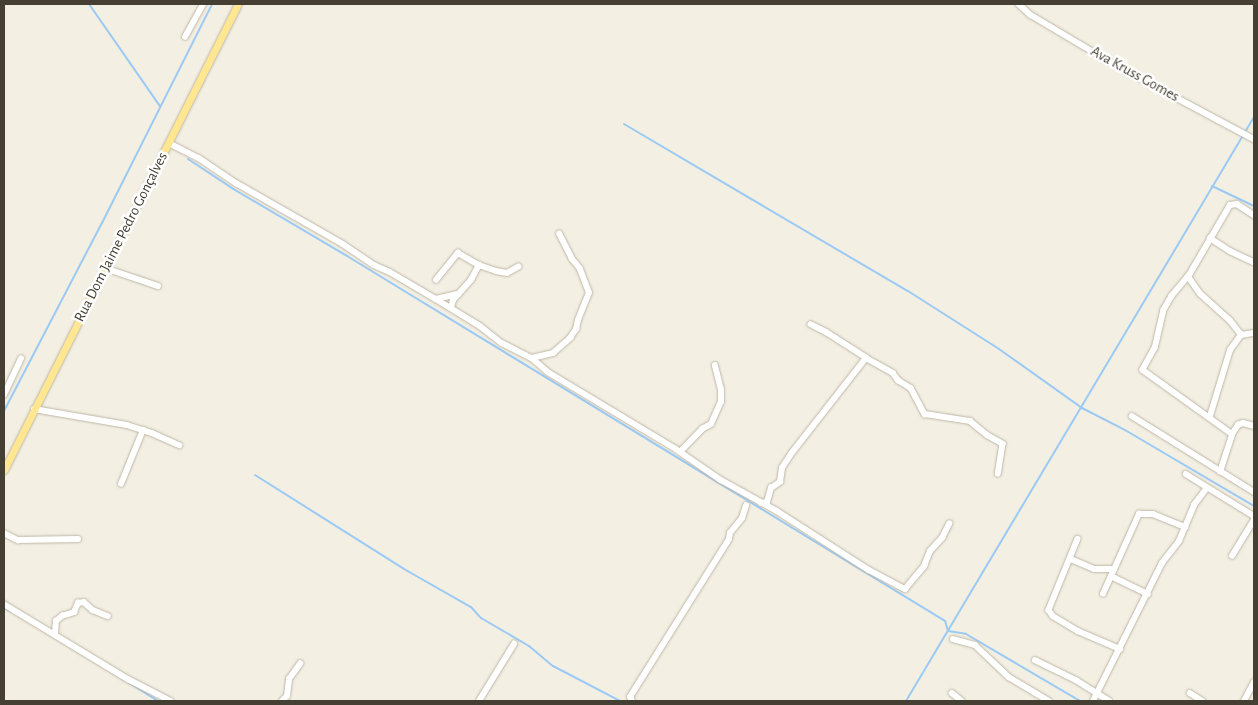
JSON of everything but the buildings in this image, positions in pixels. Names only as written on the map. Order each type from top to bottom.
[{"type":"main road","name":"Rua Dom Jaime Pedro Gonçalves","points":[[4,470],[238,4]]},
{"type":"street","points":[[185,37],[203,4]]},
{"type":"street","name":"Ava Kruss Gomes","points":[[1019,4],[1031,14],[1117,66],[1254,138]]},
{"type":"street","points":[[169,143],[199,158],[236,183],[342,244],[374,265],[390,272],[451,308],[480,326],[502,343],[532,358],[548,372],[680,452],[721,480],[869,570],[906,589],[924,566],[930,551],[942,538],[949,524]]},
{"type":"street","points":[[1232,434],[1210,416],[1143,370],[1155,348],[1164,310],[1172,296],[1188,277],[1230,205],[1237,204],[1254,215]]},
{"type":"street","points":[[532,358],[553,353],[570,338],[576,329],[589,293],[580,268],[572,259],[559,234]]},
{"type":"street","points":[[1210,238],[1230,251],[1254,262]]},
{"type":"street","points":[[436,280],[458,253],[480,265],[502,272],[512,271],[518,267]]},
{"type":"street","points":[[451,308],[453,300],[460,294],[480,265]]},
{"type":"street","points":[[105,268],[158,286]]},
{"type":"street","points":[[1188,277],[1200,294],[1230,321],[1241,335]]},
{"type":"street","points":[[436,299],[460,294]]},
{"type":"street","points":[[811,325],[893,373],[898,380],[911,388],[925,414],[970,421],[987,435],[1003,444],[998,474]]},
{"type":"street","points":[[1210,416],[1230,350],[1241,335],[1254,333]]},
{"type":"street","points":[[4,395],[22,358]]},
{"type":"street","points":[[760,503],[767,502],[771,488],[780,482],[782,468],[791,454],[866,358]]},
{"type":"street","points":[[680,452],[702,429],[711,424],[720,402],[721,390],[715,366]]},
{"type":"street","points":[[34,409],[127,425],[179,445]]},
{"type":"street","points":[[1132,416],[1254,492]]},
{"type":"street","points":[[1220,472],[1232,434],[1238,425],[1243,423],[1254,426]]},
{"type":"street","points":[[121,484],[143,430]]},
{"type":"street","points":[[1186,474],[1254,516]]},
{"type":"street","points":[[1093,701],[1162,563],[1179,541],[1194,505],[1207,488]]},
{"type":"street","points":[[632,701],[630,697],[729,539],[730,533],[742,518],[746,506]]},
{"type":"street","points":[[1102,594],[1139,514],[1154,514],[1186,527]]},
{"type":"street","points":[[1232,556],[1254,520]]},
{"type":"street","points":[[4,533],[18,540],[78,539]]},
{"type":"street","points":[[1078,539],[1049,610],[1053,616],[1078,631],[1120,649]]},
{"type":"street","points":[[1071,559],[1094,569],[1114,568]]},
{"type":"street","points":[[1111,576],[1148,594]]},
{"type":"street","points":[[55,634],[56,621],[62,616],[74,612],[78,603],[84,602],[93,610],[108,616]]},
{"type":"street","points":[[4,604],[128,679],[171,701]]},
{"type":"street","points":[[953,639],[975,645],[1009,677],[1049,701]]},
{"type":"street","points":[[479,701],[514,644]]},
{"type":"street","points":[[1035,660],[1109,701]]},
{"type":"street","points":[[282,701],[287,696],[287,682],[300,664]]},
{"type":"street","points":[[1244,701],[1254,682]]},
{"type":"street","points":[[1190,693],[1203,701]]},
{"type":"street","points":[[952,694],[962,701]]},
{"type":"waterway","points":[[89,4],[160,106]]},
{"type":"waterway","points":[[4,411],[102,223],[212,4]]},
{"type":"waterway","points":[[906,701],[1254,117]]},
{"type":"waterway","points":[[624,124],[908,291],[999,349],[1082,408],[1125,430],[1254,506]]},
{"type":"waterway","points":[[188,159],[235,190],[347,256],[945,621],[948,631],[966,634],[1080,701]]},
{"type":"waterway","points":[[1212,186],[1254,206]]},
{"type":"waterway","points":[[255,475],[404,569],[471,607],[481,618],[529,646],[553,666],[620,701]]},
{"type":"waterway","points":[[4,608],[10,611]]},
{"type":"waterway","points":[[107,669],[158,701]]}]
